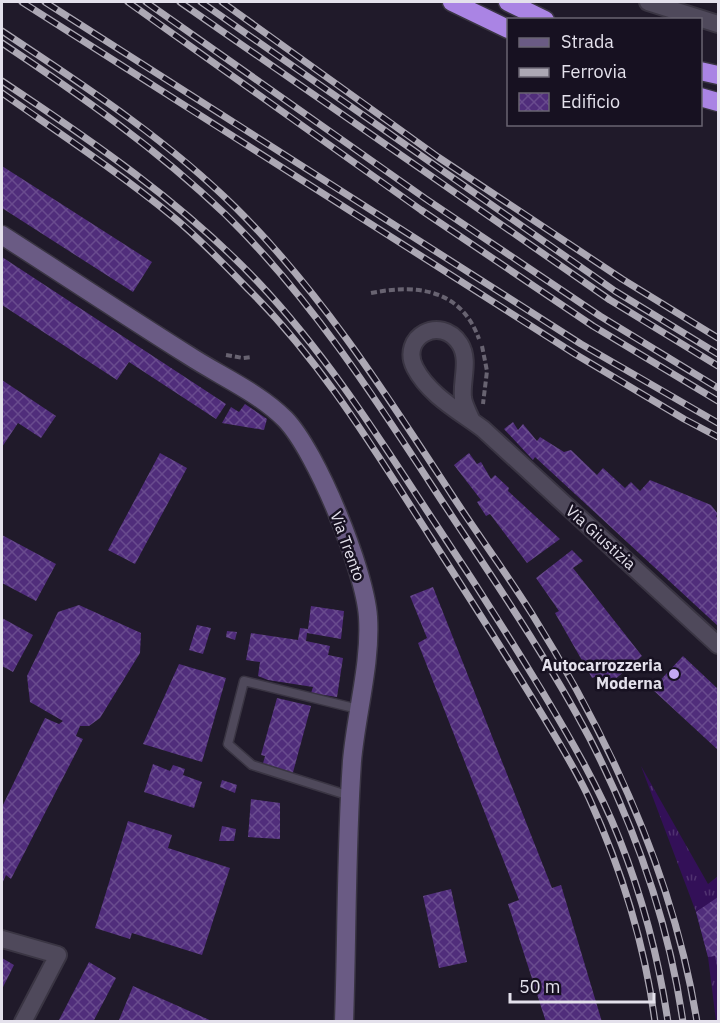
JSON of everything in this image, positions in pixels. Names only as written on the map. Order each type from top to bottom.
[{"type":"highway","points":[[452,2],[507,29]]},
{"type":"highway","points":[[508,2],[541,18]]},
{"type":"highway","points":[[702,71],[718,75]]},
{"type":"highway","points":[[702,98],[718,102]]},
{"type":"street","points":[[648,2],[686,8],[718,24]]},
{"type":"street","name":"Via Trento","points":[[2,235],[190,357],[259,398],[287,420],[314,464],[337,513],[362,581],[368,616],[368,643],[358,709],[351,796],[344,1022]]},
{"type":"street","name":"Via Giustizia","points":[[477,424],[463,401],[465,364],[460,344],[447,331],[435,329],[424,333],[412,349],[411,356],[415,369],[450,407],[477,424],[718,645]]},
{"type":"street","points":[[2,939],[58,955],[23,1022]]},
{"type":"lane","points":[[351,796],[252,765],[228,744],[244,681],[358,709]]},
{"type":"green space","points":[[641,766],[708,884],[718,876],[718,1021],[716,1021],[708,957],[696,912]]},
{"type":"building","points":[[2,166],[152,262],[133,292],[2,208]]},
{"type":"building","points":[[2,257],[226,404],[216,419],[129,362],[117,380],[2,305]]},
{"type":"building","points":[[2,380],[56,416],[41,438],[18,423],[2,447]]},
{"type":"building","points":[[245,404],[267,419],[264,430],[222,423],[231,407],[239,412]]},
{"type":"building","points":[[513,422],[518,430],[523,424],[537,441],[540,437],[564,452],[571,450],[597,475],[603,468],[625,488],[631,482],[640,491],[650,480],[711,505],[718,514],[716,516],[718,519],[718,626],[535,457],[533,460],[504,429]]},
{"type":"building","points":[[160,453],[187,468],[135,564],[108,550]]},
{"type":"building","points":[[469,453],[477,464],[481,462],[491,479],[495,475],[509,488],[508,491],[560,539],[527,563],[490,514],[486,516],[477,502],[481,500],[454,465]]},
{"type":"building","points":[[2,535],[56,564],[36,601],[2,583]]},
{"type":"building","points":[[572,550],[583,561],[573,568],[642,656],[613,681],[602,683],[597,676],[592,678],[555,613],[559,611],[536,578]]},
{"type":"building","points":[[433,587],[552,888],[561,885],[602,1022],[546,1022],[508,904],[519,900],[418,643],[427,638],[410,596]]},
{"type":"building","points":[[79,605],[141,633],[140,653],[100,718],[89,726],[80,726],[76,736],[83,739],[11,879],[6,875],[2,884],[2,807],[45,718],[59,724],[63,721],[30,702],[27,676],[58,612]]},
{"type":"building","points":[[311,606],[344,611],[341,639],[307,633],[306,641],[330,646],[328,655],[343,658],[337,697],[311,693],[313,687],[268,680],[258,676],[260,662],[246,660],[251,633],[298,640],[300,628],[308,629]]},
{"type":"building","points":[[2,618],[33,635],[13,672],[2,666]]},
{"type":"building","points":[[197,625],[211,628],[203,654],[189,650]]},
{"type":"building","points":[[227,631],[237,632],[235,640],[226,637]]},
{"type":"building","points":[[683,656],[718,689],[718,750],[652,689]]},
{"type":"building","points":[[179,664],[226,678],[202,762],[143,744]]},
{"type":"building","points":[[277,698],[311,706],[292,776],[262,767],[265,756],[261,755]]},
{"type":"building","points":[[153,764],[170,771],[173,765],[185,769],[183,775],[202,782],[194,808],[144,792]]},
{"type":"building","points":[[222,780],[237,785],[235,793],[220,787]]},
{"type":"building","points":[[251,799],[280,803],[280,839],[248,837]]},
{"type":"building","points":[[128,821],[172,835],[168,848],[230,868],[202,955],[132,933],[130,939],[95,928]]},
{"type":"building","points":[[222,826],[236,829],[234,841],[219,841]]},
{"type":"building","points":[[451,889],[467,962],[439,968],[423,896]]},
{"type":"building","points":[[718,897],[717,966],[715,956],[708,957],[696,912]]},
{"type":"building","points":[[2,958],[14,965],[2,989]]},
{"type":"building","points":[[89,962],[116,978],[93,1022],[58,1022]]},
{"type":"building","points":[[133,986],[214,1022],[119,1020]]},
{"type":"railway","points":[[22,2],[575,354],[718,437]]},
{"type":"railway","points":[[45,2],[581,344],[718,423]]},
{"type":"railway","points":[[128,2],[421,210],[593,326],[718,401]]},
{"type":"railway","points":[[146,2],[426,199],[600,316],[718,388]]},
{"type":"railway","points":[[180,2],[610,300],[718,366]]},
{"type":"railway","points":[[201,2],[615,291],[718,354]]},
{"type":"railway","points":[[222,2],[438,157],[622,279],[718,338]]},
{"type":"railway","points":[[2,31],[123,113],[180,158],[235,207],[296,274],[377,382],[513,584],[561,661],[587,710],[635,810],[655,862],[687,968],[697,1022]]},
{"type":"railway","points":[[2,43],[145,145],[225,214],[285,278],[364,383],[516,613],[589,737],[621,805],[648,875],[669,948],[683,1022]]},
{"type":"railway","points":[[2,81],[136,174],[229,253],[308,339],[353,400],[503,628],[553,709],[593,781],[619,838],[642,905],[660,975],[668,1022]]},
{"type":"railway","points":[[2,93],[131,184],[192,233],[275,317],[300,346],[346,408],[498,643],[583,786],[601,825],[630,908],[645,965],[655,1022]]},
{"type":"place","name":"Autocarrozzeria Moderna","points":[[674,674]]}]
